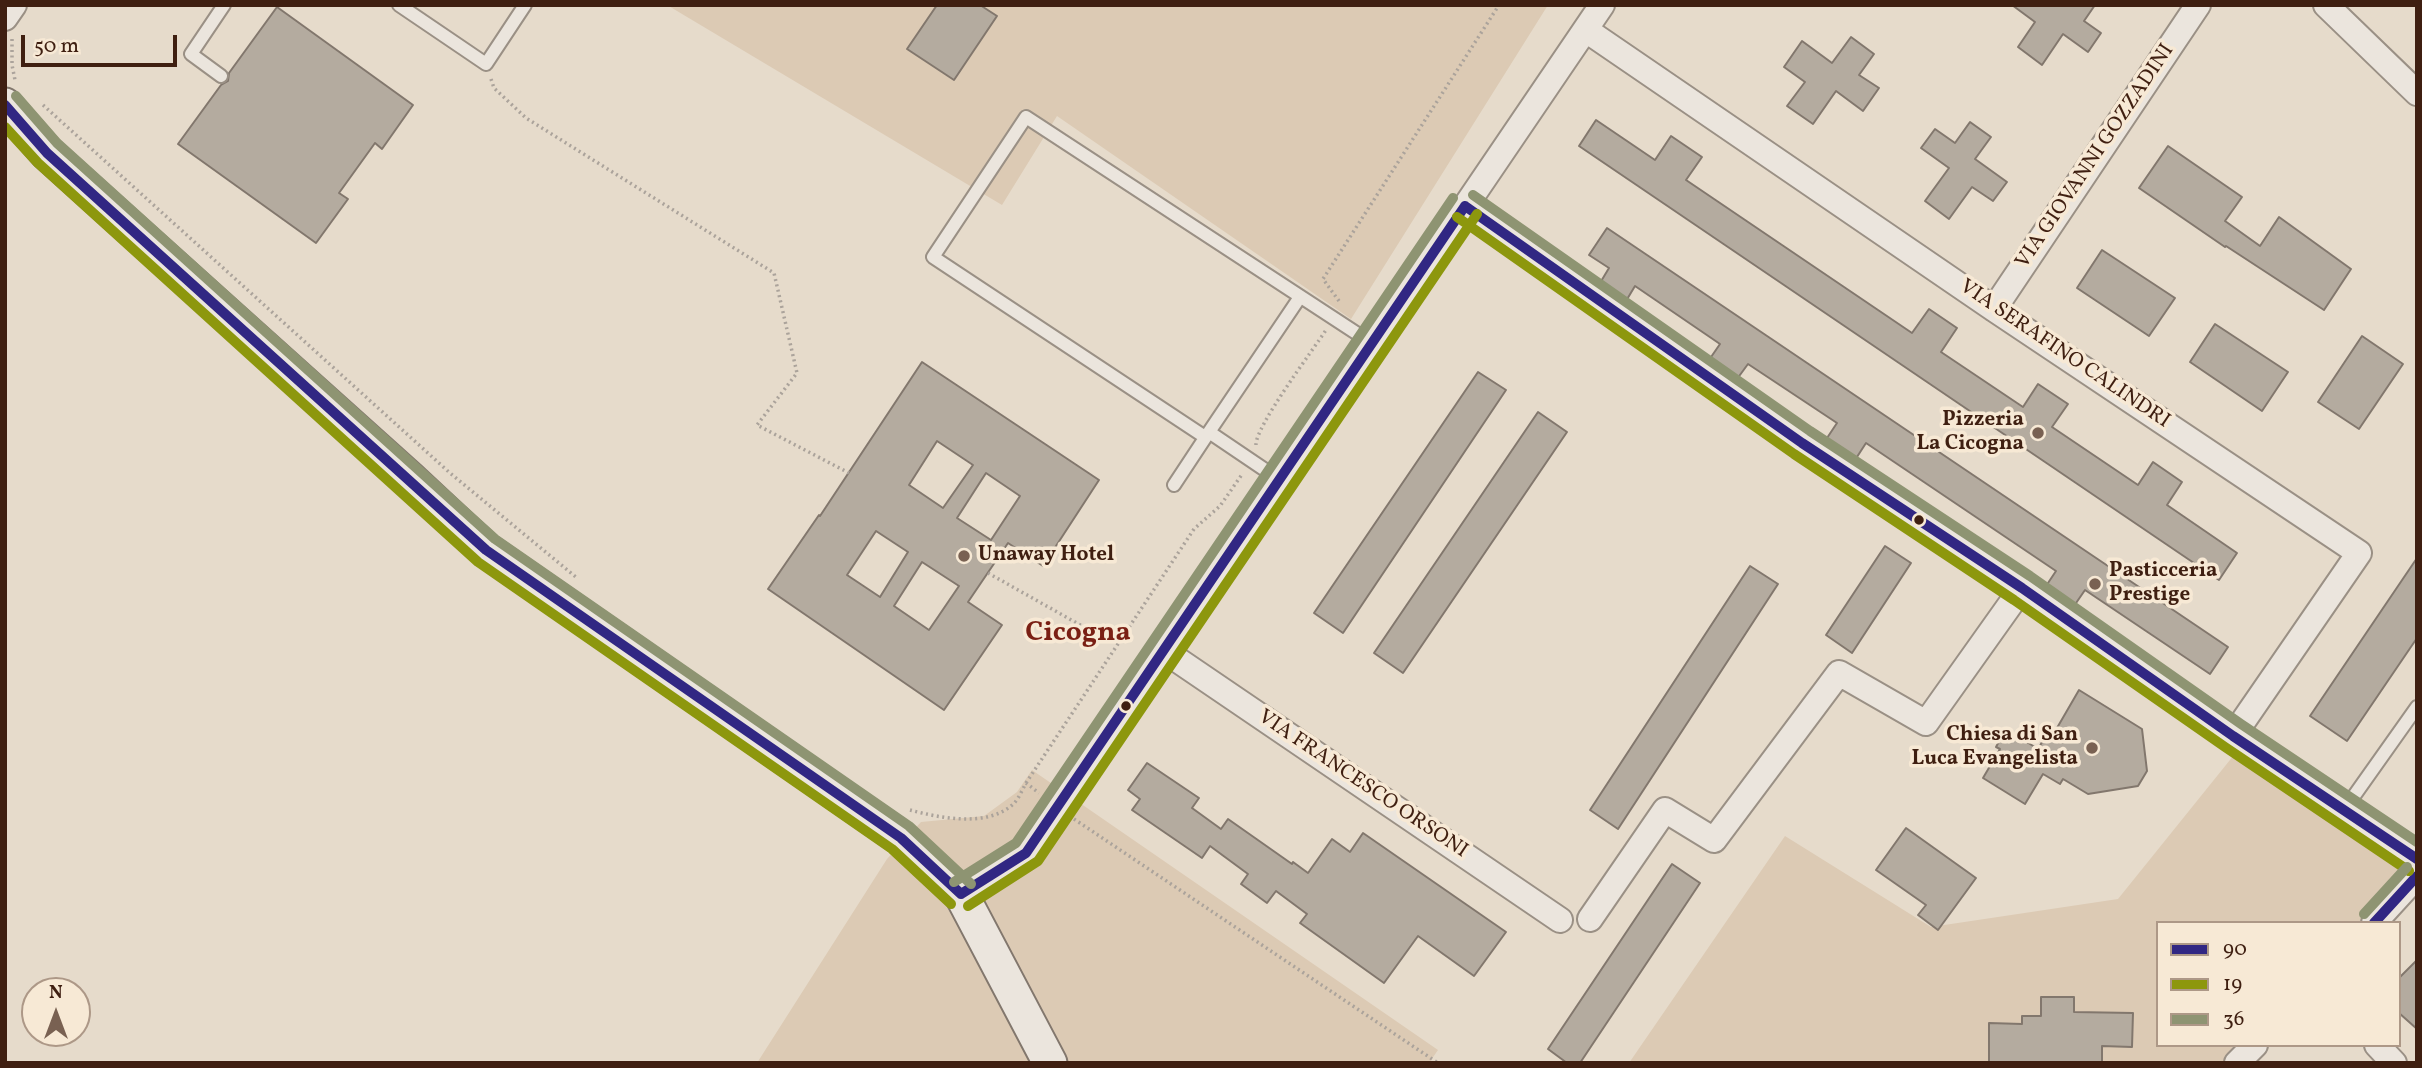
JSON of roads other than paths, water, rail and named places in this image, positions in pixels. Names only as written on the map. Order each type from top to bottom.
[{"type":"main road","points":[[19,97],[47,153],[486,550],[901,838],[961,894],[1050,1063]]},
{"type":"street","points":[[10,24],[14,5]]},
{"type":"street","points":[[961,894],[1026,853],[1602,5]]},
{"type":"street","name":"VIA GIOVANNI GOZZADINI","points":[[1994,309],[2198,5]]},
{"type":"street","points":[[2331,7],[2417,93]]},
{"type":"street","name":"VIA SERAFINO CALINDRI","points":[[1586,30],[1994,309],[2359,553],[2233,736]]},
{"type":"street","points":[[1465,206],[1802,443],[2022,588],[2233,736],[2417,859]]},
{"type":"street","points":[[1590,919],[1665,810],[1714,840],[1839,673],[1926,723],[2022,588]]},
{"type":"street","name":"VIA FRANCESCO ORSONI","points":[[1163,650],[1560,920]]},
{"type":"street","points":[[2376,921],[2417,876]]},
{"type":"street","points":[[2237,1063],[2253,1047]]},
{"type":"street","points":[[2378,1047],[2394,1063]]},
{"type":"lane","points":[[221,76],[191,54],[224,5]]},
{"type":"lane","points":[[399,5],[486,64],[525,5]]},
{"type":"lane","points":[[1280,481],[933,257],[1019,128],[1027,117],[1373,344]]},
{"type":"lane","points":[[1174,485],[1300,296]]},
{"type":"lane","points":[[2344,810],[2417,707]]},
{"type":"place","name":"Pizzeria La Cicogna","points":[[2038,433]]},
{"type":"place","name":"Unaway Hotel","points":[[964,556]]},
{"type":"place","name":"Pasticceria Prestige","points":[[2095,584]]},
{"type":"place","name":"Chiesa di San Luca Evangelista","points":[[2092,748]]},
{"type":"district","name":"Cicogna","points":[[1078,635]]}]
